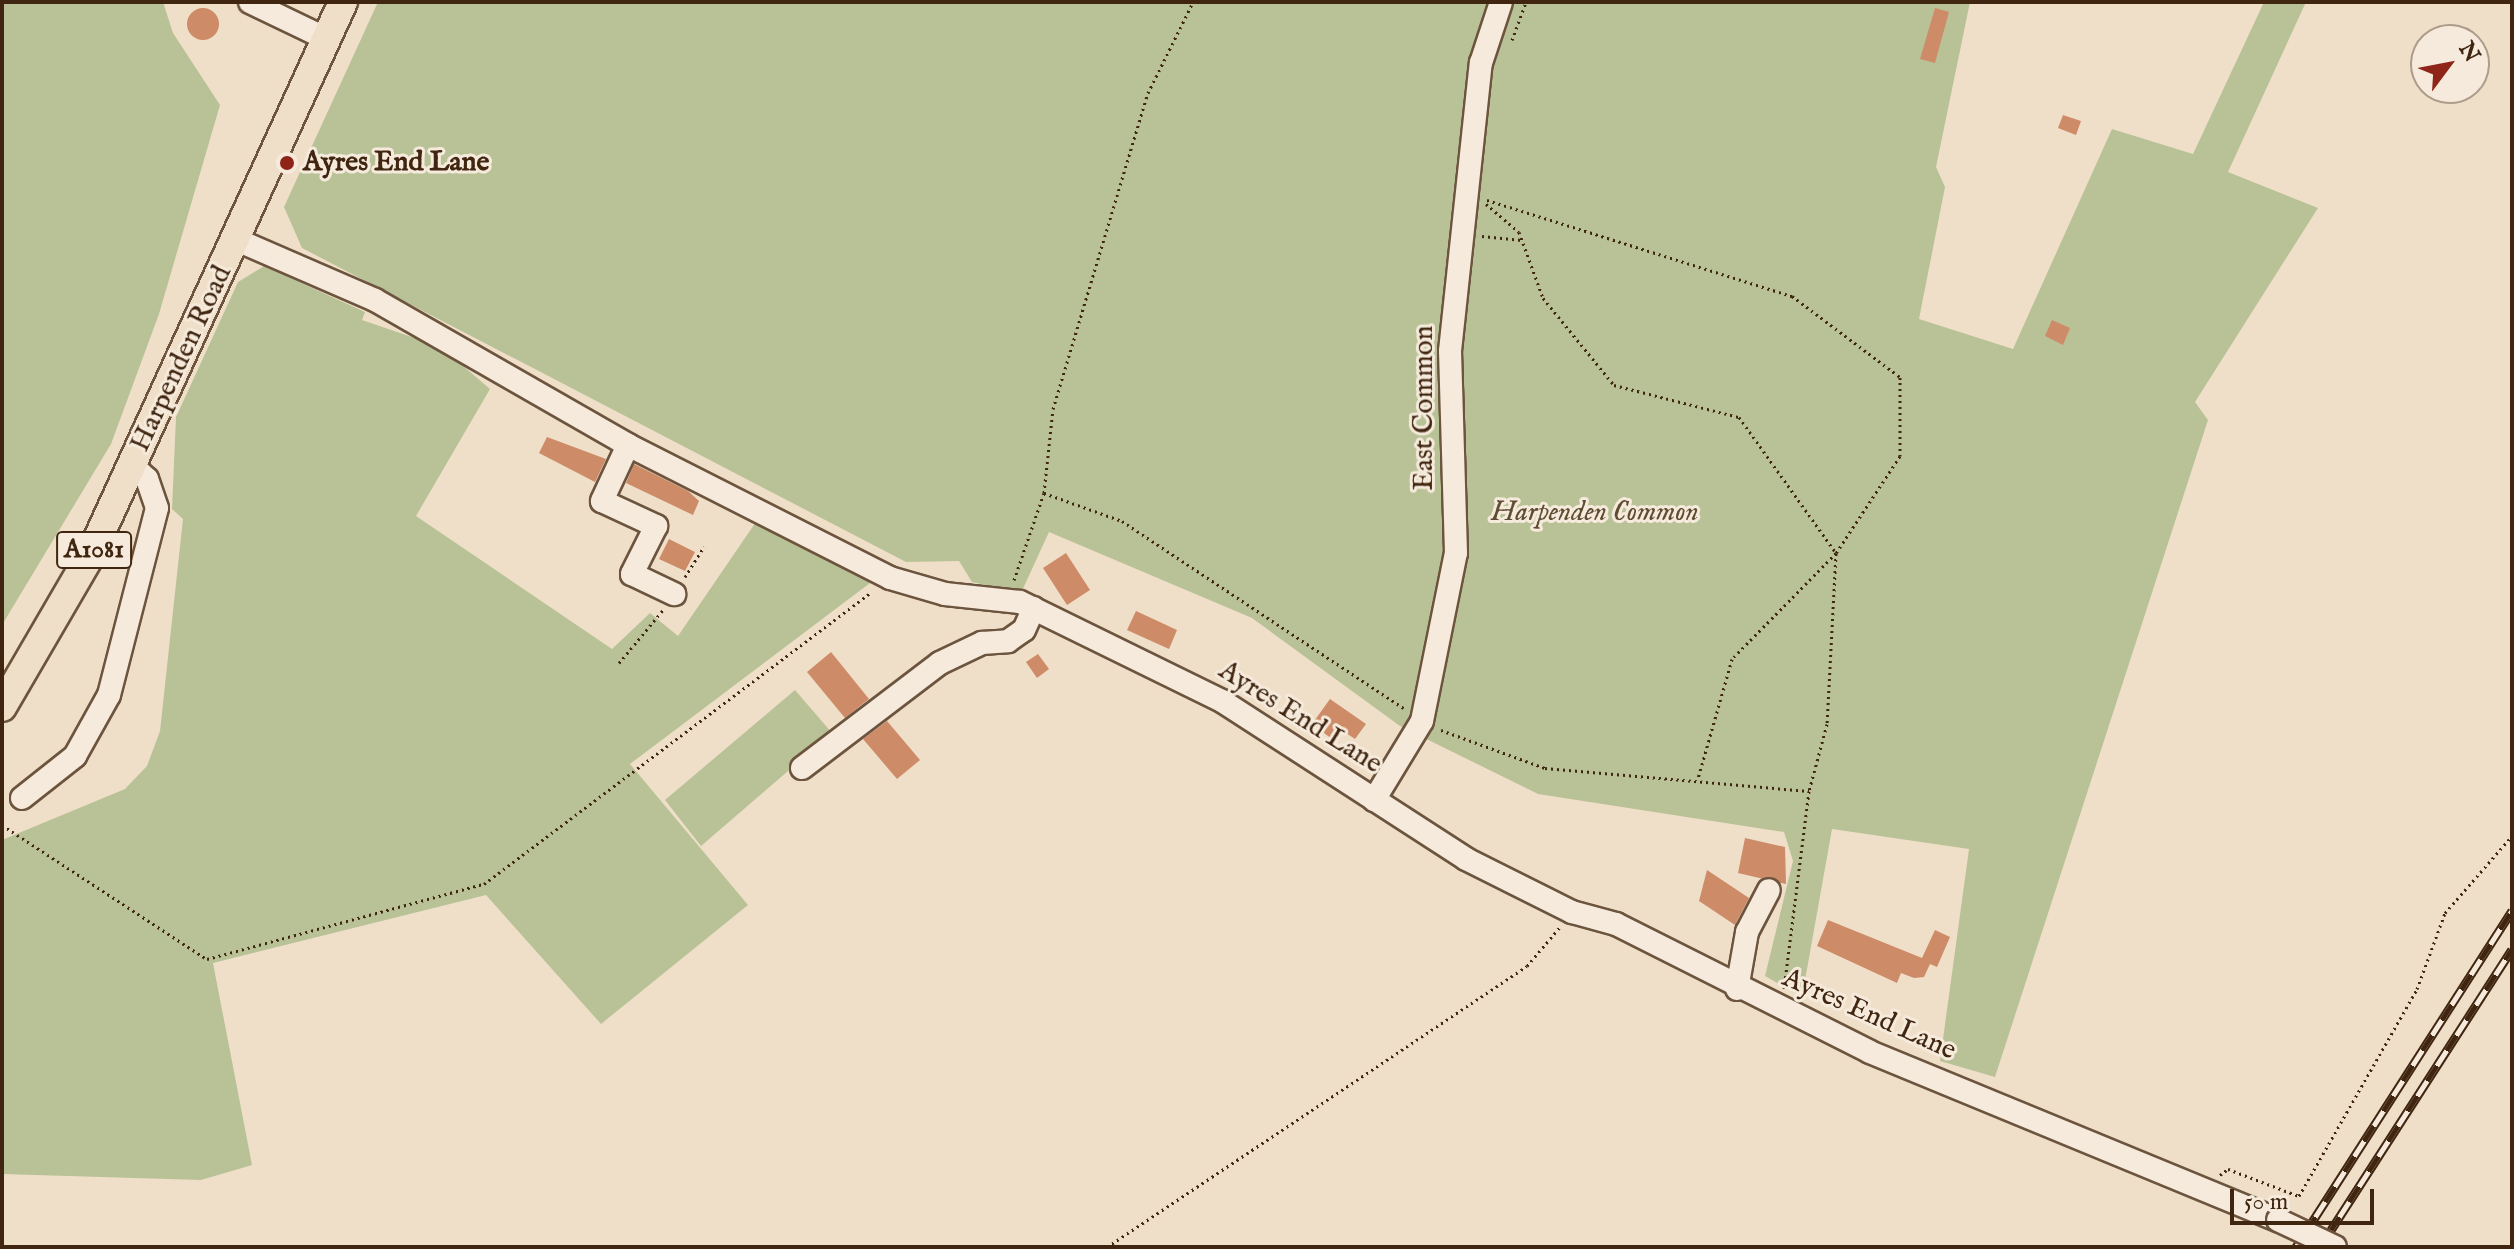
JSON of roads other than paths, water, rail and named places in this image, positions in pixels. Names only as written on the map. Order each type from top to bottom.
[{"type":"main road","name":"Harpenden Road","points":[[2,707],[46,639],[133,466],[343,2]]},
{"type":"street","points":[[250,2],[327,39]]},
{"type":"street","name":"East Common","points":[[1374,800],[1422,721],[1456,553],[1450,351],[1481,63],[1501,2]]},
{"type":"street","name":"Ayres End Lane","points":[[237,240],[375,300],[628,445],[890,578],[1034,608],[1222,701],[1466,859],[1572,912],[1616,924],[1780,1010],[2207,1186],[2335,1247]]},
{"type":"street","points":[[628,445],[602,501],[656,526],[632,574],[674,594]]},
{"type":"street","points":[[22,798],[75,756],[109,695],[157,508],[147,479],[133,466]]},
{"type":"street","points":[[802,768],[940,663],[982,643],[1008,641],[1024,630],[1034,608]]},
{"type":"street","points":[[1737,989],[1747,932],[1769,890]]},
{"type":"railway","points":[[2296,1247],[2512,910]]},
{"type":"railway","points":[[2320,1247],[2512,949]]},
{"type":"place","name":"Ayres End Lane","points":[[287,163]]},
{"type":"park label","name":"Harpenden Common","points":[[1595,513]]}]
